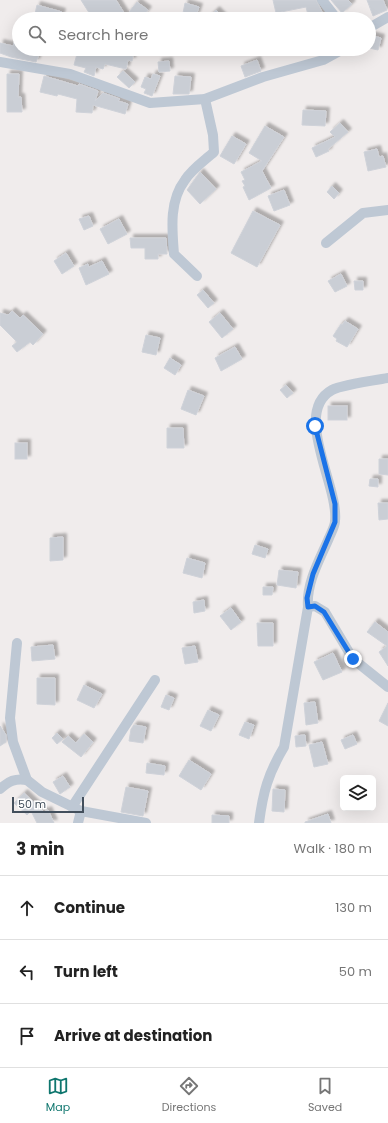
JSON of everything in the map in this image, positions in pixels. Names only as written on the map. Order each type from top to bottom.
[{"type":"street","points":[[322,0],[331,12]]},
{"type":"street","points":[[376,24],[388,17]]},
{"type":"street","points":[[0,62],[70,74],[150,103],[204,99],[263,77],[323,60],[330,56]]},
{"type":"street","points":[[197,276],[174,254],[172,219],[179,189],[182,184],[214,152],[213,135],[204,99]]},
{"type":"street","points":[[326,243],[363,213],[388,210]]},
{"type":"street","points":[[259,823],[262,795],[273,767],[284,747],[308,607],[307,598],[313,574],[335,522],[335,504],[315,426],[316,410],[321,399],[332,390],[388,378]]},
{"type":"street","points":[[308,607],[315,606],[324,612],[353,659],[388,687]]},
{"type":"street","points":[[17,643],[10,718],[13,742],[27,780],[42,792],[76,809],[146,823]]},
{"type":"street","points":[[78,823],[76,809],[155,680]]},
{"type":"street","points":[[0,789],[9,781],[18,779],[27,780]]},
{"type":"building","points":[[81,0],[116,0],[124,12],[89,12]]},
{"type":"building","points":[[273,0],[316,0],[322,12],[307,12],[306,7],[276,12]]},
{"type":"building","points":[[331,0],[348,0],[352,4],[341,12]]},
{"type":"building","points":[[367,0],[383,0],[387,10],[376,15],[376,12],[372,12]]},
{"type":"building","points":[[137,2],[148,10],[146,12],[129,12]]},
{"type":"building","points":[[185,3],[199,7],[197,12],[183,12]]},
{"type":"building","points":[[37,5],[62,12],[35,12]]},
{"type":"building","points":[[376,37],[381,38],[378,50],[376,50]]},
{"type":"building","points":[[0,43],[12,46],[12,56],[38,56],[36,62],[11,57],[0,53]]},
{"type":"building","points":[[76,56],[133,56],[132,61],[128,60],[126,69],[105,64],[103,69],[96,67],[94,76],[84,72],[86,68],[74,65]]},
{"type":"building","points":[[257,60],[261,71],[245,77],[241,66]]},
{"type":"building","points":[[169,61],[170,71],[159,72],[158,62]]},
{"type":"building","points":[[123,71],[135,82],[129,88],[117,77]]},
{"type":"building","points":[[7,74],[19,74],[18,97],[21,97],[22,112],[7,112]]},
{"type":"building","points":[[153,74],[160,76],[152,96],[144,93],[146,89],[141,87],[145,77],[151,79]]},
{"type":"building","points":[[44,76],[78,86],[79,84],[98,91],[95,101],[103,93],[120,99],[118,101],[128,104],[125,114],[93,105],[92,113],[76,112],[77,99],[58,94],[57,96],[40,92]]},
{"type":"building","points":[[175,76],[191,77],[189,94],[173,94]]},
{"type":"building","points":[[303,110],[326,111],[325,126],[302,125]]},
{"type":"building","points":[[340,123],[348,132],[328,149],[329,151],[316,157],[312,148],[335,137],[330,132]]},
{"type":"building","points":[[265,126],[284,137],[262,171],[271,188],[249,200],[243,187],[245,186],[242,181],[245,180],[241,172],[262,161],[249,153]]},
{"type":"building","points":[[232,136],[246,144],[234,164],[220,156]]},
{"type":"building","points":[[377,149],[379,157],[383,156],[386,167],[368,171],[364,152]]},
{"type":"building","points":[[200,172],[216,189],[200,204],[187,190]]},
{"type":"building","points":[[332,186],[339,193],[334,199],[327,192]]},
{"type":"building","points":[[284,190],[290,205],[274,211],[268,196]]},
{"type":"building","points":[[253,211],[280,225],[257,267],[231,253]]},
{"type":"building","points":[[89,216],[93,226],[84,230],[79,219]]},
{"type":"building","points":[[119,219],[127,234],[108,244],[100,229]]},
{"type":"building","points":[[130,238],[166,238],[167,254],[158,254],[158,259],[145,259],[145,248],[131,248]]},
{"type":"building","points":[[66,253],[74,266],[62,274],[54,261]]},
{"type":"building","points":[[102,261],[109,274],[86,285],[79,268],[88,264],[89,267]]},
{"type":"building","points":[[341,274],[347,286],[335,292],[328,281]]},
{"type":"building","points":[[354,281],[363,281],[363,290],[355,290]]},
{"type":"building","points":[[203,290],[214,303],[208,308],[197,295]]},
{"type":"building","points":[[12,311],[20,318],[23,315],[43,334],[33,345],[30,342],[17,352],[12,346],[17,342],[0,325],[0,313],[8,315]]},
{"type":"building","points":[[220,313],[233,329],[222,338],[209,322]]},
{"type":"building","points":[[345,321],[358,329],[347,347],[336,341],[337,339],[333,336],[341,324],[342,325]]},
{"type":"building","points":[[146,335],[160,338],[156,355],[142,352]]},
{"type":"building","points":[[235,347],[242,359],[221,371],[215,358]]},
{"type":"building","points":[[170,358],[181,365],[175,375],[164,368]]},
{"type":"building","points":[[286,385],[293,393],[287,398],[280,390]]},
{"type":"building","points":[[188,390],[204,396],[196,415],[181,409]]},
{"type":"building","points":[[328,406],[347,406],[347,420],[328,420]]},
{"type":"building","points":[[167,428],[183,428],[184,448],[167,448]]},
{"type":"building","points":[[15,443],[27,443],[27,459],[15,459]]},
{"type":"building","points":[[379,459],[388,459],[388,475],[379,474]]},
{"type":"building","points":[[370,479],[378,479],[378,487],[369,486]]},
{"type":"building","points":[[378,503],[388,503],[388,519],[379,520]]},
{"type":"building","points":[[63,537],[63,560],[50,561],[50,538]]},
{"type":"building","points":[[255,545],[268,549],[265,558],[252,554]]},
{"type":"building","points":[[187,558],[205,563],[202,578],[183,573]]},
{"type":"building","points":[[279,570],[298,572],[296,588],[277,585]]},
{"type":"building","points":[[263,587],[273,587],[272,595],[263,595]]},
{"type":"building","points":[[204,600],[205,611],[194,613],[193,602]]},
{"type":"building","points":[[231,608],[241,622],[231,630],[220,616]]},
{"type":"building","points":[[375,622],[388,632],[388,666],[379,652],[387,646],[367,632]]},
{"type":"building","points":[[257,623],[273,623],[273,646],[258,646]]},
{"type":"building","points":[[53,645],[55,659],[32,661],[31,647]]},
{"type":"building","points":[[195,646],[198,662],[185,664],[182,648]]},
{"type":"building","points":[[333,653],[342,672],[323,680],[314,662]]},
{"type":"building","points":[[37,678],[55,678],[55,705],[37,704]]},
{"type":"building","points":[[84,685],[102,694],[94,708],[77,700]]},
{"type":"building","points":[[166,695],[174,698],[169,710],[161,707]]},
{"type":"building","points":[[315,702],[318,723],[306,725],[304,703]]},
{"type":"building","points":[[388,703],[388,726],[379,721]]},
{"type":"building","points":[[208,710],[219,715],[211,731],[200,726]]},
{"type":"building","points":[[245,722],[254,725],[249,739],[239,735]]},
{"type":"building","points":[[134,725],[146,727],[143,743],[129,741],[131,729]]},
{"type":"building","points":[[0,726],[6,735],[6,742],[0,746]]},
{"type":"building","points":[[57,733],[63,739],[57,744],[52,738]]},
{"type":"building","points":[[84,734],[93,742],[81,757],[62,742],[68,736],[76,743]]},
{"type":"building","points":[[305,735],[306,746],[296,747],[295,736]]},
{"type":"building","points":[[353,735],[357,744],[345,749],[341,740]]},
{"type":"building","points":[[322,742],[328,764],[314,767],[309,745]]},
{"type":"building","points":[[189,760],[211,774],[201,790],[179,776]]},
{"type":"building","points":[[147,763],[165,766],[164,775],[146,773]]},
{"type":"building","points":[[63,776],[70,787],[60,794],[53,782]]},
{"type":"building","points":[[126,787],[148,791],[143,816],[121,812]]},
{"type":"building","points":[[273,789],[285,790],[284,812],[272,811]]},
{"type":"building","points":[[24,793],[44,812],[48,810],[54,823],[37,823],[31,811],[27,815],[14,803]]},
{"type":"building","points":[[328,814],[331,823],[305,823],[305,822]]},
{"type":"building","points":[[212,815],[229,816],[229,823],[212,823]]},
{"type":"route","points":[[315,426],[335,504],[335,522],[313,574],[307,598],[308,607],[315,606],[324,612],[353,659]]}]
